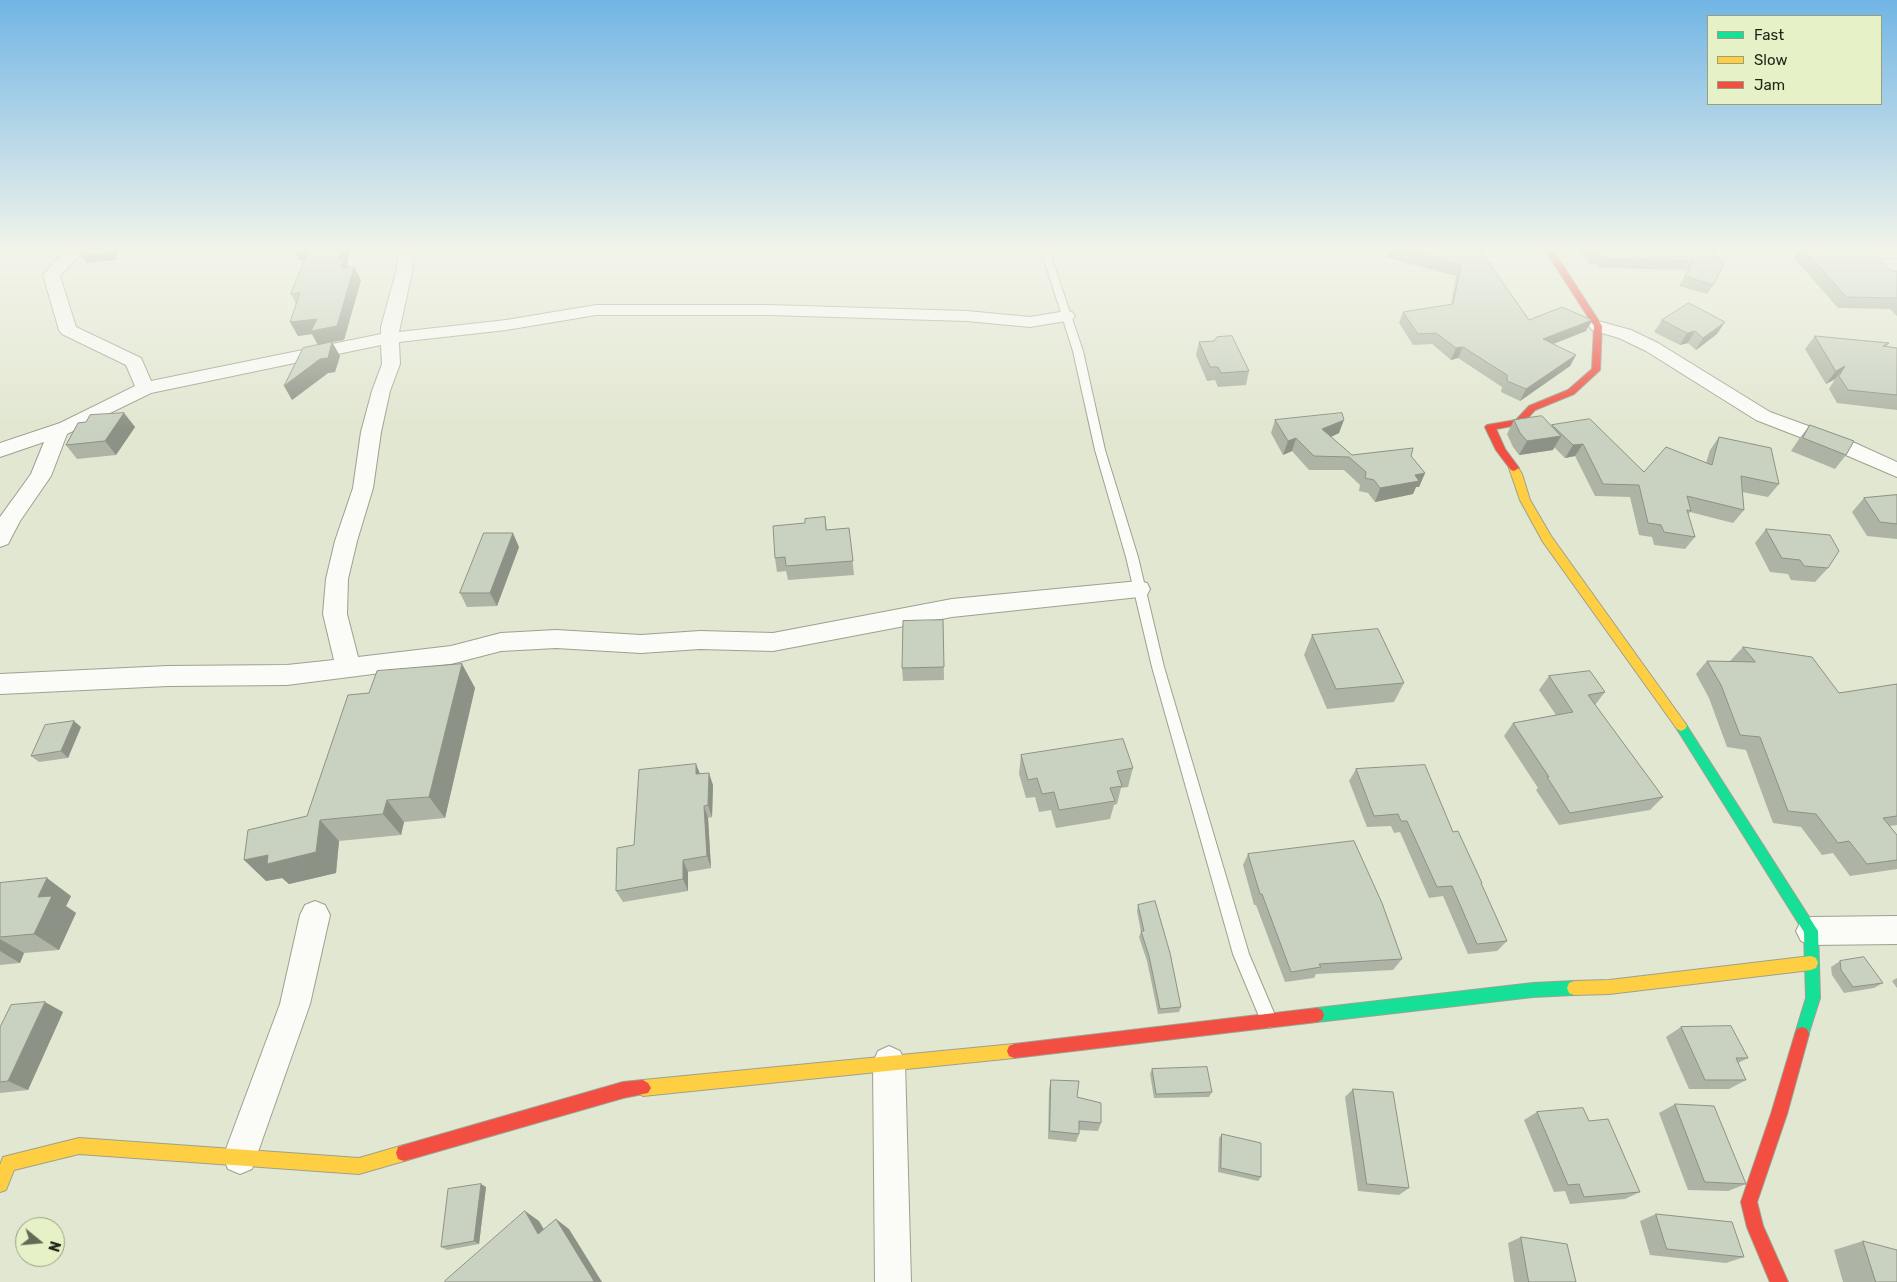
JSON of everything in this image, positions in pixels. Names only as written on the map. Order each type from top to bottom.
[{"type":"street","points":[[62,310],[68,330],[134,362],[145,388]]},
{"type":"street","points":[[348,667],[335,614],[338,579],[346,541],[363,488],[371,432],[381,391],[391,364],[390,326],[394,310]]},
{"type":"street","points":[[0,450],[59,430],[145,388],[390,338],[506,325],[596,310],[769,310],[968,316],[1030,322],[1066,316]]},
{"type":"street","points":[[1588,310],[1598,326],[1596,370],[1572,392],[1532,408],[1519,422],[1490,427],[1501,450],[1518,473],[1521,491],[1528,508],[1547,539],[1674,715],[1811,931],[1810,963],[1813,998],[1779,1114],[1749,1202],[1755,1227],[1779,1282]]},
{"type":"street","points":[[1598,326],[1626,334],[1652,347],[1763,416],[1848,448],[1897,470]]},
{"type":"street","points":[[0,539],[10,518],[41,476],[59,430]]},
{"type":"street","points":[[0,684],[160,676],[287,674],[450,655],[501,642],[556,639],[641,644],[700,640],[773,642],[952,608],[1139,589]]},
{"type":"street","points":[[240,1157],[294,1004],[315,915]]},
{"type":"street","points":[[1811,931],[1897,930]]},
{"type":"street","points":[[0,1184],[9,1163],[79,1146],[359,1166],[623,1090],[1021,1050],[1534,990],[1609,987],[1810,963]]},
{"type":"street","points":[[889,1062],[893,1282]]},
{"type":"lane","points":[[1064,310],[1078,351],[1100,450],[1132,557],[1158,667],[1241,954],[1269,1021]]},
{"type":"building","points":[[294,310],[342,310],[337,326],[311,331],[317,319],[290,322]]},
{"type":"building","points":[[1417,310],[1522,310],[1529,320],[1555,310],[1569,310],[1592,320],[1543,339],[1576,355],[1526,389],[1507,381],[1507,375],[1463,347],[1456,348],[1436,333],[1418,334],[1403,312]]},
{"type":"building","points":[[1678,310],[1702,310],[1725,322],[1703,338],[1695,331],[1687,333],[1662,320]]},
{"type":"building","points":[[1232,336],[1249,371],[1221,373],[1218,367],[1210,367],[1199,342],[1214,341],[1217,337]]},
{"type":"building","points":[[1815,336],[1889,343],[1883,346],[1897,348],[1897,395],[1848,390],[1839,376],[1845,366],[1836,371]]},
{"type":"building","points":[[332,342],[328,358],[320,359],[284,386],[303,348]]},
{"type":"building","points":[[124,413],[105,441],[66,445],[78,423],[86,422],[90,415]]},
{"type":"building","points":[[1342,413],[1344,420],[1322,429],[1352,455],[1413,448],[1411,456],[1425,473],[1415,475],[1419,481],[1380,488],[1374,480],[1365,478],[1366,472],[1349,457],[1314,456],[1296,438],[1288,441],[1275,420]]},
{"type":"building","points":[[1542,416],[1561,436],[1527,441],[1520,433],[1514,420]]},
{"type":"building","points":[[1590,419],[1644,472],[1666,447],[1712,465],[1719,437],[1771,448],[1779,484],[1741,476],[1744,510],[1687,496],[1691,511],[1687,510],[1695,537],[1664,532],[1661,525],[1648,523],[1639,485],[1603,484],[1583,444],[1573,445],[1552,425]]},
{"type":"building","points":[[1810,425],[1854,441],[1846,455],[1803,438]]},
{"type":"building","points":[[1897,495],[1897,524],[1880,522],[1864,498]]},
{"type":"building","points":[[825,517],[826,530],[849,528],[853,561],[786,566],[785,557],[775,558],[773,526],[805,523],[805,519]]},
{"type":"building","points":[[1766,529],[1830,535],[1839,551],[1828,568],[1804,566],[1800,560],[1782,558]]},
{"type":"building","points":[[484,533],[513,533],[490,593],[460,593]]},
{"type":"building","points":[[943,620],[944,667],[902,668],[903,621]]},
{"type":"building","points":[[1378,629],[1404,683],[1336,689],[1312,635]]},
{"type":"building","points":[[1743,647],[1812,657],[1839,693],[1897,684],[1897,816],[1883,818],[1897,835],[1897,860],[1867,864],[1849,841],[1838,843],[1816,814],[1788,811],[1760,737],[1740,735],[1721,685],[1707,661],[1755,662]]},
{"type":"building","points":[[462,664],[429,797],[387,800],[383,814],[320,820],[316,852],[267,864],[268,855],[244,860],[248,830],[307,816],[348,695],[369,693],[377,671]]},
{"type":"building","points":[[1590,671],[1605,692],[1588,695],[1663,797],[1570,813],[1547,777],[1549,777],[1513,723],[1573,712],[1549,676]]},
{"type":"building","points":[[74,721],[61,751],[31,756],[45,725]]},
{"type":"building","points":[[1123,739],[1133,768],[1117,771],[1122,786],[1110,788],[1115,801],[1059,810],[1054,792],[1042,794],[1037,778],[1028,780],[1021,755]]},
{"type":"building","points":[[696,764],[696,774],[709,773],[708,805],[704,806],[707,856],[683,860],[683,879],[616,891],[617,848],[634,845],[639,770]]},
{"type":"building","points":[[1425,765],[1453,832],[1458,831],[1507,941],[1477,944],[1452,886],[1437,887],[1407,821],[1401,821],[1398,814],[1374,816],[1356,769]]},
{"type":"building","points":[[1354,841],[1382,903],[1402,959],[1319,964],[1321,967],[1291,972],[1262,894],[1260,894],[1248,854]]},
{"type":"building","points":[[47,878],[38,897],[52,896],[34,934],[0,937],[0,883]]},
{"type":"building","points":[[1155,901],[1170,953],[1181,1007],[1160,1009],[1149,956],[1141,931],[1144,931],[1138,905]]},
{"type":"building","points":[[1864,957],[1883,983],[1853,987],[1841,970],[1840,961]]},
{"type":"building","points":[[45,1002],[8,1081],[0,1082],[0,1027],[11,1005]]},
{"type":"building","points":[[1731,1026],[1748,1058],[1736,1058],[1746,1080],[1705,1080],[1681,1027]]},
{"type":"building","points":[[1207,1067],[1212,1092],[1156,1094],[1152,1069]]},
{"type":"building","points":[[1051,1080],[1079,1081],[1077,1097],[1101,1103],[1101,1123],[1079,1121],[1079,1134],[1050,1131]]},
{"type":"building","points":[[1353,1089],[1393,1092],[1409,1188],[1367,1184]]},
{"type":"building","points":[[1675,1104],[1714,1106],[1746,1184],[1705,1182]]},
{"type":"building","points":[[1583,1108],[1589,1121],[1608,1119],[1640,1192],[1584,1197],[1579,1184],[1568,1185],[1537,1112]]},
{"type":"building","points":[[1222,1134],[1261,1143],[1261,1177],[1221,1168]]},
{"type":"building","points":[[481,1184],[474,1241],[441,1247],[448,1189]]},
{"type":"building","points":[[525,1211],[538,1234],[556,1219],[594,1281],[445,1282],[445,1281]]},
{"type":"building","points":[[1656,1214],[1732,1222],[1744,1257],[1667,1249]]},
{"type":"building","points":[[1521,1237],[1567,1244],[1576,1282],[1529,1282]]},
{"type":"building","points":[[1863,1241],[1897,1250],[1897,1282],[1876,1282]]},
{"type":"traffic: fast","points":[[1681,726],[1811,931],[1813,998],[1802,1034]]},
{"type":"traffic: fast","points":[[1317,1015],[1533,990],[1574,988]]},
{"type":"traffic: slow","points":[[1514,468],[1522,494],[1547,539],[1681,726]]},
{"type":"traffic: slow","points":[[1574,988],[1609,987],[1811,963]]},
{"type":"traffic: slow","points":[[643,1088],[1014,1051]]},
{"type":"traffic: slow","points":[[0,1184],[9,1163],[79,1146],[359,1166],[404,1153]]},
{"type":"traffic: jam","points":[[1514,468],[1501,450],[1490,427],[1519,422],[1532,408],[1571,392],[1596,370],[1598,326],[1588,310]]},
{"type":"traffic: jam","points":[[1014,1051],[1317,1015]]},
{"type":"traffic: jam","points":[[1779,1282],[1755,1227],[1749,1202],[1779,1114],[1802,1034]]},
{"type":"traffic: jam","points":[[404,1153],[623,1090],[643,1088]]}]
